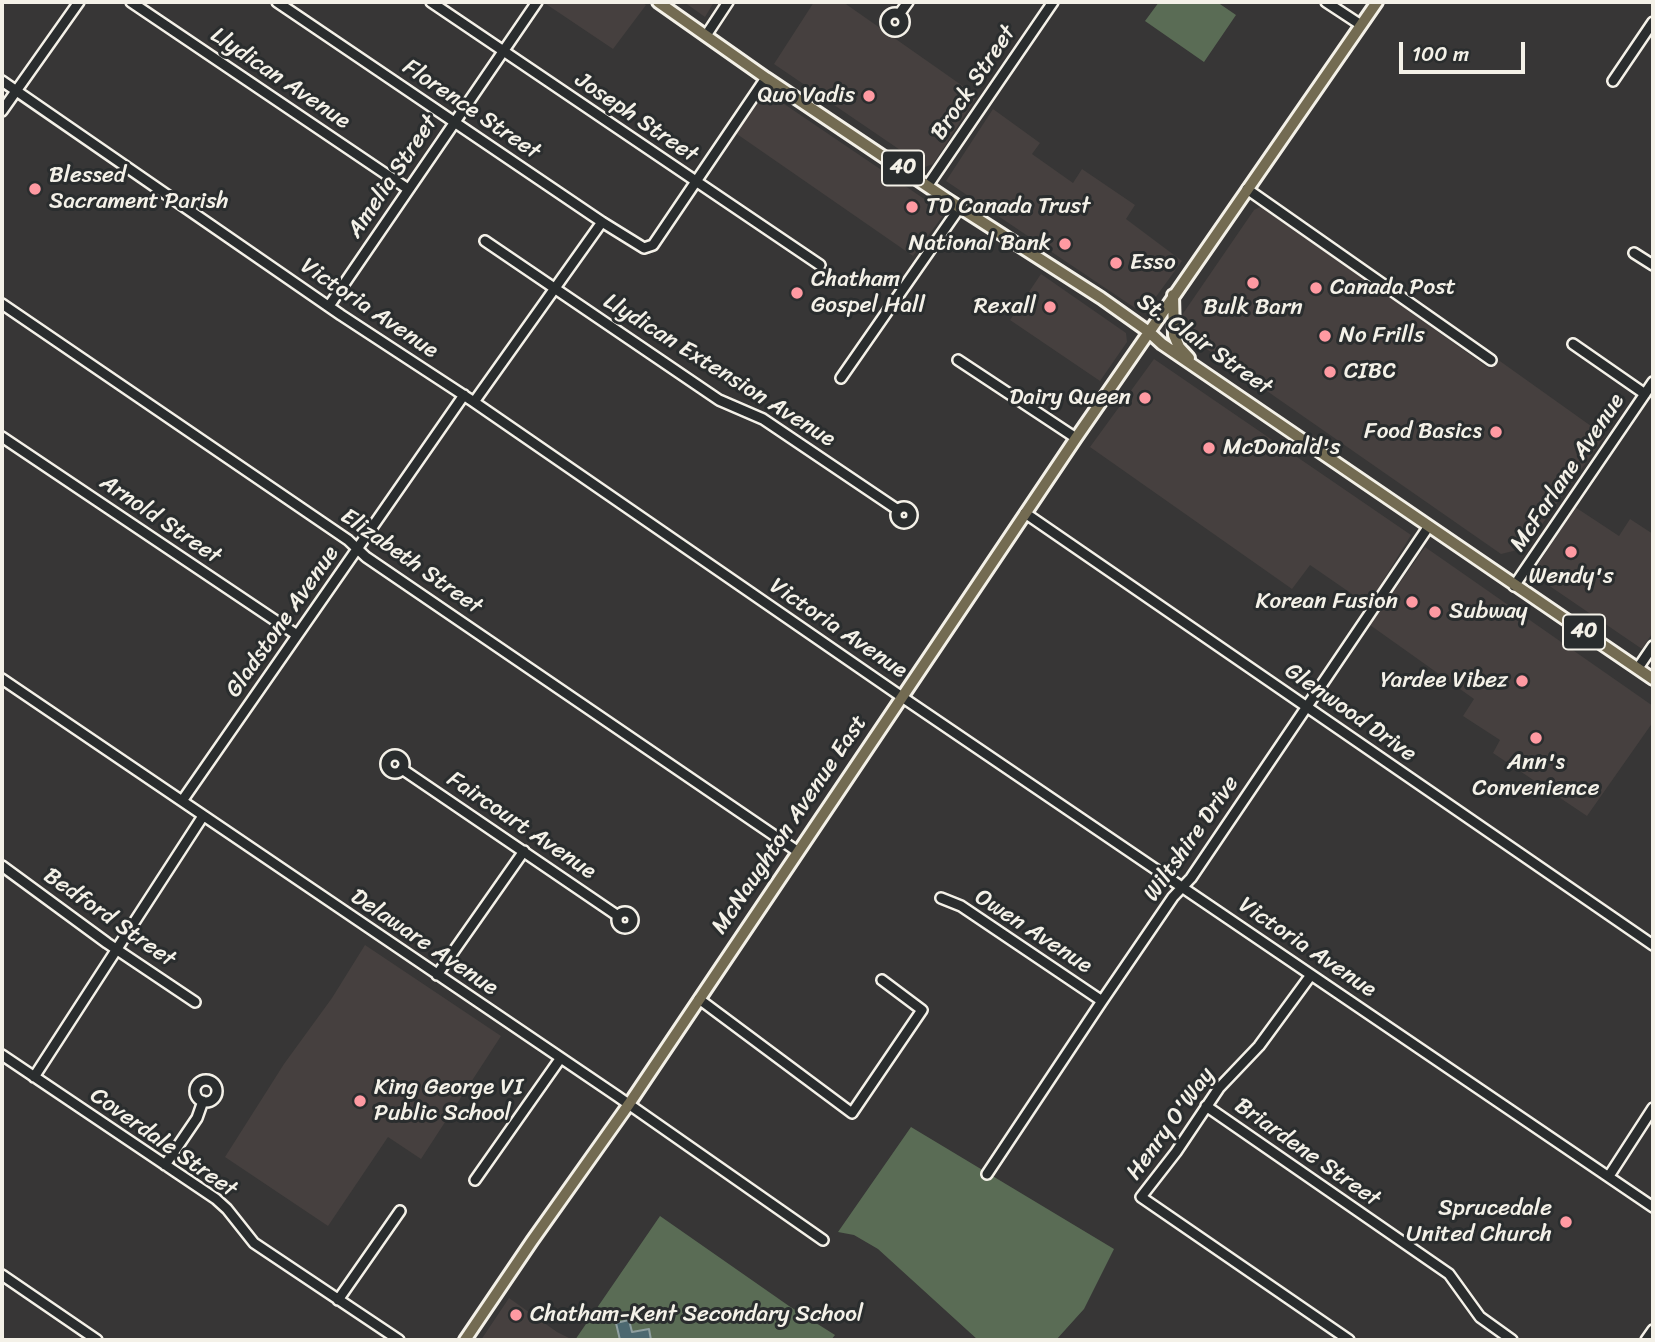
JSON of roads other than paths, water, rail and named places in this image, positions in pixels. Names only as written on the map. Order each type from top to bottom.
[{"type":"main road","name":"St. Clair Street","points":[[658,2],[766,78],[1149,332],[1162,344],[1653,679]]},
{"type":"main road","name":"McNaughton Avenue East","points":[[465,1340],[629,1104],[1173,295],[1377,2]]},
{"type":"main road","points":[[1173,295],[1174,335],[1179,347],[1198,368]]},
{"type":"street","points":[[2,111],[79,2]]},
{"type":"street","name":"Llydican Avenue","points":[[131,2],[408,189]]},
{"type":"street","name":"Florence Street","points":[[278,2],[644,248],[653,245],[696,182]]},
{"type":"street","name":"Joseph Street","points":[[431,2],[820,265]]},
{"type":"street","name":"Amelia Street","points":[[329,306],[537,2]]},
{"type":"street","points":[[707,34],[729,2]]},
{"type":"street","points":[[900,13],[908,2]]},
{"type":"street","name":"Brock Street","points":[[928,185],[1053,2]]},
{"type":"street","points":[[1326,2],[1361,26]]},
{"type":"street","points":[[1613,81],[1653,22]]},
{"type":"street","points":[[696,182],[766,78]]},
{"type":"street","name":"Victoria Avenue","points":[[2,80],[329,306],[474,402],[1653,1207]]},
{"type":"street","points":[[1247,189],[1491,360]]},
{"type":"street","points":[[841,378],[960,207]]},
{"type":"street","points":[[474,402],[602,222]]},
{"type":"street","name":"Llydican Extension Avenue","points":[[485,241],[719,400],[763,419],[898,510]]},
{"type":"street","points":[[1634,253],[1653,265]]},
{"type":"street","name":"Elizabeth Street","points":[[2,304],[797,851]]},
{"type":"street","points":[[1573,344],[1645,394]]},
{"type":"street","points":[[958,360],[1076,438]]},
{"type":"street","name":"McFarlane Avenue","points":[[1514,586],[1653,382]]},
{"type":"street","name":"Gladstone Avenue","points":[[182,802],[464,396]]},
{"type":"street","name":"Arnold Street","points":[[2,437],[297,635]]},
{"type":"street","name":"Glenwood Drive","points":[[1025,513],[1653,945]]},
{"type":"street","name":"Wiltshire Drive","points":[[987,1174],[1102,1001],[1191,878],[1429,526]]},
{"type":"street","points":[[1637,668],[1653,646]]},
{"type":"street","name":"Delaware Avenue","points":[[2,680],[629,1104],[823,1240]]},
{"type":"street","name":"Faircourt Avenue","points":[[402,769],[618,916]]},
{"type":"street","points":[[34,1077],[203,816]]},
{"type":"street","points":[[437,975],[524,851]]},
{"type":"street","name":"Bedford Street","points":[[2,866],[195,1002]]},
{"type":"street","name":"Owen Avenue","points":[[941,898],[961,906],[1102,1001]]},
{"type":"street","name":"Henry O'Way","points":[[1311,975],[1259,1046],[1226,1079],[1141,1197],[1349,1340]]},
{"type":"street","points":[[699,999],[852,1113],[922,1010],[883,980]]},
{"type":"street","name":"Coverdale Street","points":[[2,1055],[222,1204],[254,1243],[398,1340]]},
{"type":"street","points":[[475,1180],[560,1059]]},
{"type":"street","points":[[165,1165],[197,1118],[203,1101]]},
{"type":"street","name":"Briardene Street","points":[[1206,1106],[1449,1274],[1480,1317],[1512,1340]]},
{"type":"street","points":[[1609,1176],[1653,1108]]},
{"type":"street","points":[[338,1300],[400,1211]]},
{"type":"street","points":[[2,1275],[97,1340]]},
{"type":"street","points":[[1646,1340],[1653,1330]]},
{"type":"water","points":[[629,1320],[632,1332],[649,1329],[651,1340],[620,1340],[616,1323]]},
{"type":"place","name":"Quo Vadis","points":[[869,96]]},
{"type":"place","name":"Blessed Sacrament Parish","points":[[35,189]]},
{"type":"place","name":"TD Canada Trust","points":[[912,207]]},
{"type":"place","name":"National Bank","points":[[1065,244]]},
{"type":"place","name":"Esso","points":[[1116,263]]},
{"type":"place","name":"Bulk Barn","points":[[1253,283]]},
{"type":"place","name":"Canada Post","points":[[1316,288]]},
{"type":"place","name":"Chatham Gospel Hall","points":[[797,293]]},
{"type":"place","name":"Rexall","points":[[1050,307]]},
{"type":"place","name":"No Frills","points":[[1325,336]]},
{"type":"place","name":"CIBC","points":[[1330,372]]},
{"type":"place","name":"Dairy Queen","points":[[1145,398]]},
{"type":"place","name":"Food Basics","points":[[1496,432]]},
{"type":"place","name":"McDonald's","points":[[1209,448]]},
{"type":"place","name":"Wendy's","points":[[1571,552]]},
{"type":"place","name":"Korean Fusion","points":[[1412,602]]},
{"type":"place","name":"Subway","points":[[1435,612]]},
{"type":"place","name":"Yardee Vibez","points":[[1522,681]]},
{"type":"place","name":"Ann's Convenience","points":[[1536,738]]},
{"type":"place","name":"King George VI Public School","points":[[360,1101]]},
{"type":"place","name":"Sprucedale United Church","points":[[1566,1222]]},
{"type":"place","name":"Chatham-Kent Secondary School","points":[[516,1315]]}]
